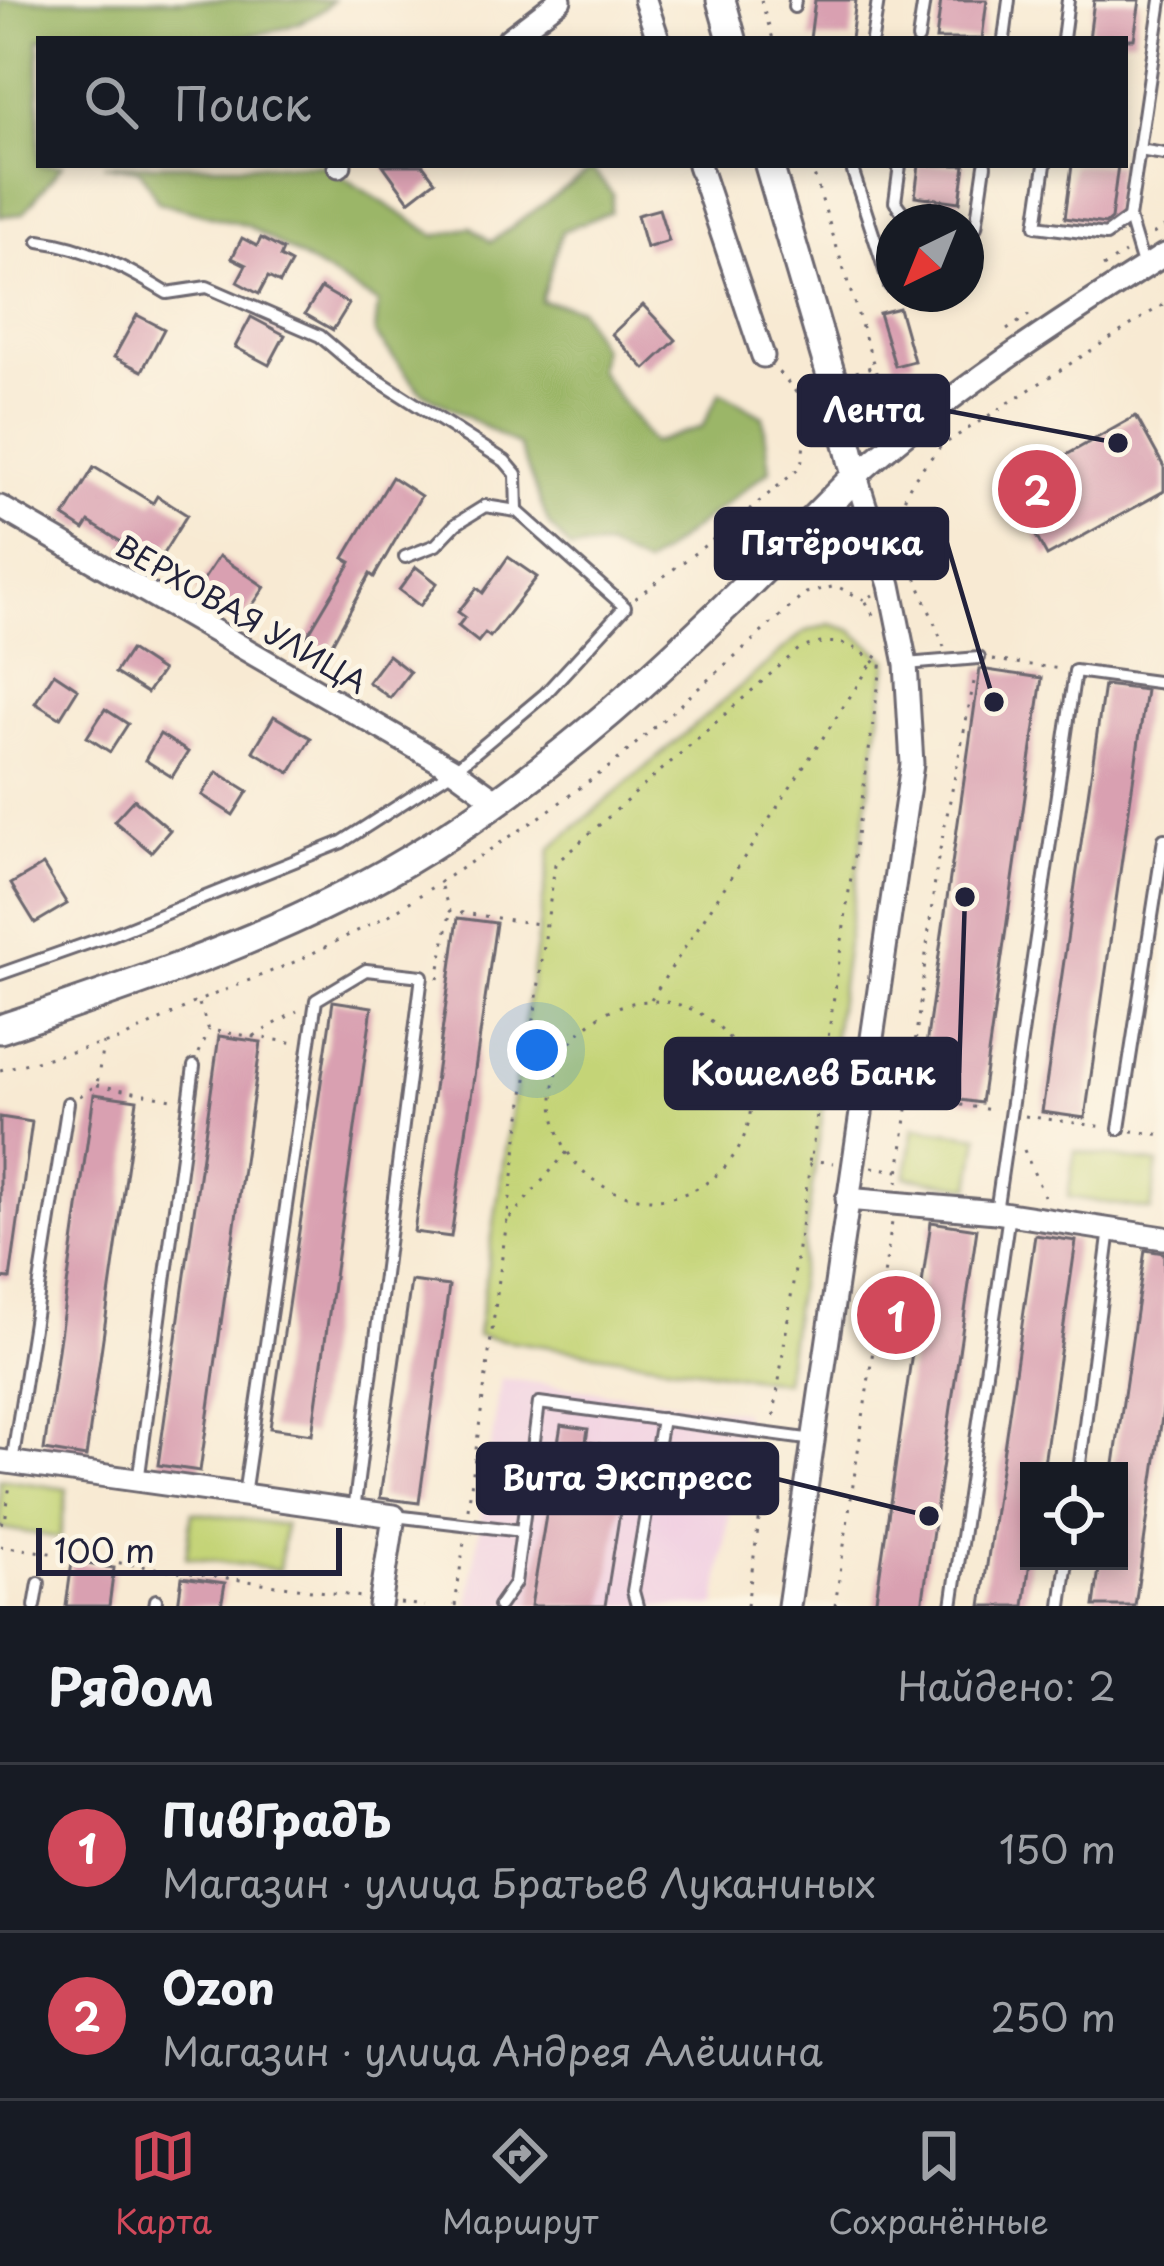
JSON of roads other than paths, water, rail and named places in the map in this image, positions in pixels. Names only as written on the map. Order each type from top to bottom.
[{"type":"street","points":[[512,36],[560,0]]},
{"type":"street","points":[[645,0],[657,36]]},
{"type":"street","points":[[721,0],[731,36]]},
{"type":"street","points":[[699,168],[763,356]]},
{"type":"street","points":[[770,168],[890,585],[906,664],[912,764],[789,1606]]},
{"type":"street","points":[[0,1029],[181,969],[343,896],[497,801],[578,742],[732,602],[912,426],[1019,349],[1164,255]]},
{"type":"street","name":"ВЕРХОВАЯ УЛИЦА","points":[[0,507],[454,770],[497,801]]},
{"type":"street","points":[[848,1199],[1003,1213],[1164,1238]]},
{"type":"street","points":[[4,1468],[394,1516],[381,1603]]},
{"type":"lane","points":[[872,36],[878,0]]},
{"type":"lane","points":[[918,36],[923,0]]},
{"type":"lane","points":[[1004,36],[1009,0]]},
{"type":"lane","points":[[1063,36],[1068,0]]},
{"type":"lane","points":[[1144,268],[1129,218],[1161,0]]},
{"type":"lane","points":[[1138,150],[1164,154]]},
{"type":"lane","points":[[854,168],[876,243]]},
{"type":"lane","points":[[896,204],[900,168]]},
{"type":"lane","points":[[979,204],[985,168]]},
{"type":"lane","points":[[1045,168],[1036,226],[1106,235],[1129,218]]},
{"type":"lane","points":[[39,241],[65,244],[122,265],[167,293],[207,287],[320,336],[354,365],[505,461],[516,474],[517,511]]},
{"type":"lane","points":[[0,974],[342,842],[454,770],[544,694],[625,607],[517,511],[485,506],[455,524],[436,545],[405,557]]},
{"type":"lane","points":[[906,664],[979,658]]},
{"type":"lane","points":[[952,1606],[1011,1117],[1075,671],[1164,683]]},
{"type":"lane","points":[[1119,1129],[1164,839]]},
{"type":"lane","points":[[244,1497],[316,1000],[366,970],[422,976],[353,1511]]},
{"type":"lane","points":[[138,1482],[194,1066]]},
{"type":"lane","points":[[4,1468],[68,1103]]},
{"type":"lane","points":[[1080,1462],[1110,1229]]},
{"type":"lane","points":[[499,1606],[515,1583],[539,1403],[814,1440]]},
{"type":"lane","points":[[637,1606],[633,1591],[662,1419]]},
{"type":"lane","points":[[394,1516],[522,1531]]},
{"type":"lane","points":[[1061,1606],[1066,1570]]},
{"type":"lane","points":[[35,1606],[39,1583]]},
{"type":"place","name":"Лента","points":[[1118,443]]},
{"type":"place","name":"Ozon","points":[[1037,489]]},
{"type":"place","name":"Пятёрочка","points":[[994,702]]},
{"type":"place","name":"Кошелев Банк","points":[[965,897]]},
{"type":"place","name":"ПивГрадЪ","points":[[896,1315]]},
{"type":"place","name":"Вита Экспресс","points":[[929,1516]]}]
